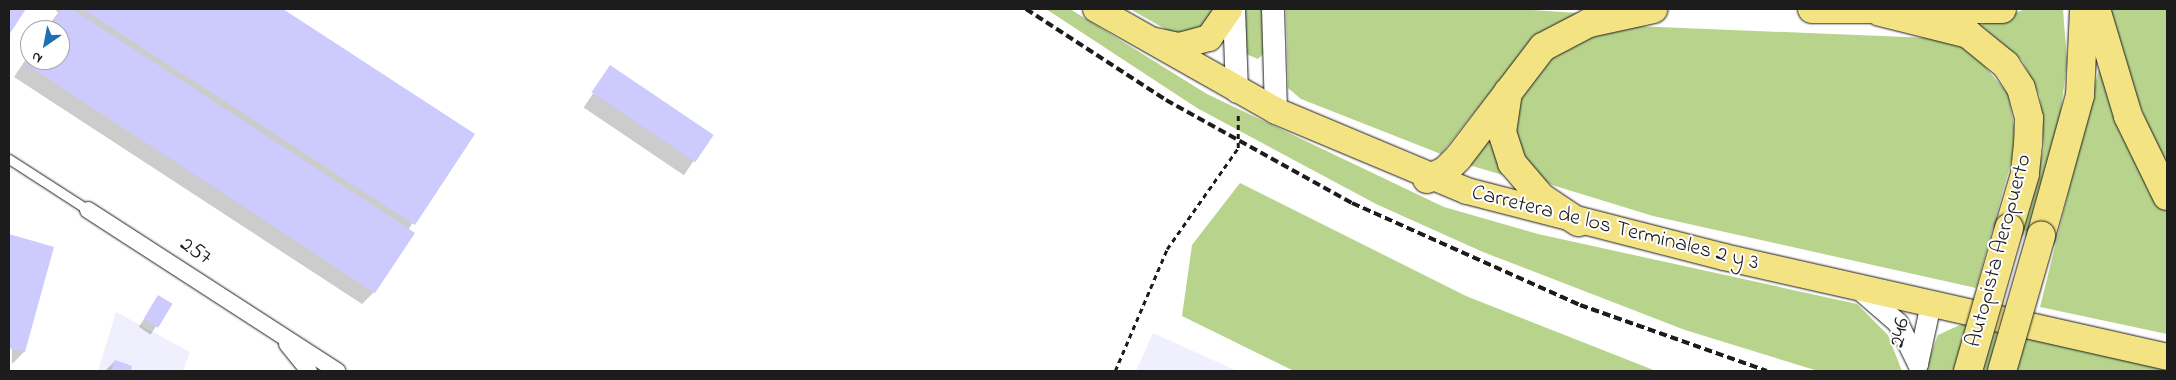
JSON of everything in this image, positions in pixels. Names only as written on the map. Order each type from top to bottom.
[{"type":"highway","points":[[1427,178],[1445,171],[1458,158],[1509,87],[1543,47],[1568,32],[1653,9]]},
{"type":"highway","points":[[1812,9],[1880,12],[2002,9]]},
{"type":"highway","name":"Autopista Aeropuerto","points":[[2002,371],[2080,95],[2084,9]]},
{"type":"highway","points":[[2096,9],[2128,116],[2167,196]]},
{"type":"highway","name":"Autopista Aeropuerto","points":[[1880,12],[1968,34],[2006,65],[2021,88],[2029,118],[2025,174],[1968,371]]},
{"type":"highway","points":[[1509,87],[1502,132],[1512,164],[1541,197],[1578,222]]},
{"type":"main road","name":"Carretera de los Terminales 2 y 3","points":[[1096,9],[1144,39],[1276,112],[1427,178],[1578,222],[1854,287],[2167,357]]},
{"type":"main road","points":[[1144,39],[1179,46],[1198,43],[1217,31],[1229,9]]},
{"type":"main road","points":[[1234,9],[1238,92]]},
{"type":"main road","points":[[1273,9],[1276,112]]},
{"type":"street","name":"257","points":[[88,210],[337,371]]},
{"type":"street","points":[[1854,287],[1898,323],[1918,368]]},
{"type":"street","name":"246","points":[[1918,368],[1931,304]]},
{"type":"street","name":"257","points":[[277,332],[309,371]]},
{"type":"lane","points":[[9,159],[88,210]]},
{"type":"path","points":[[1115,371],[1167,249],[1238,148],[1238,92]]},
{"type":"shaded area","points":[[116,312],[190,352],[183,371],[98,371]]},
{"type":"shaded area","points":[[1153,333],[1237,371],[1136,371]]},
{"type":"green space","points":[[1046,9],[1070,9],[1207,94],[1444,207],[1538,234],[1857,304],[1888,335],[1902,371],[1818,371],[1685,330],[1483,252],[1376,204],[1197,108]]},
{"type":"green space","points":[[1130,9],[1221,9],[1217,23],[1176,35]]},
{"type":"green space","points":[[1243,9],[1263,9],[1264,53],[1258,59],[1246,54]]},
{"type":"green space","points":[[1286,9],[1518,9],[1579,13],[1519,56],[1441,154],[1301,99],[1288,88]]},
{"type":"green space","points":[[2026,9],[2063,9],[2067,61],[2060,118],[2028,232],[2022,229],[2044,148],[2040,96],[2022,60],[1980,25]]},
{"type":"green space","points":[[2111,9],[2167,9],[2167,171],[2126,72]]},
{"type":"green space","points":[[1634,26],[1931,38],[1961,46],[1978,58],[2008,94],[2017,141],[1976,288],[1653,216],[1552,185],[1533,174],[1516,150],[1510,116],[1535,68],[1590,34]]},
{"type":"green space","points":[[2103,68],[2167,213],[2167,334],[2040,307],[2099,69]]},
{"type":"green space","points":[[1489,125],[1506,176],[1469,165]]},
{"type":"green space","points":[[1240,183],[1466,296],[1656,371],[1294,371],[1182,316],[1192,245]]},
{"type":"green space","points":[[1964,323],[2167,368],[2167,371],[1924,371],[1938,335]]},
{"type":"building","points":[[9,9],[26,9],[9,35]]},
{"type":"building","points":[[62,9],[72,9],[415,233],[375,293],[35,70],[70,70],[70,20],[55,20]]},
{"type":"building","points":[[83,9],[283,9],[475,134],[415,225]]},
{"type":"building","points":[[610,65],[714,135],[695,162],[592,92]]},
{"type":"building","points":[[9,234],[54,247],[25,352],[9,348]]},
{"type":"building","points":[[158,295],[173,304],[158,328],[144,319]]},
{"type":"building","points":[[115,360],[132,366],[131,371],[111,371]]},
{"type":"railway","points":[[1026,9],[1166,100],[1352,203],[1580,305],[1767,371]]}]
